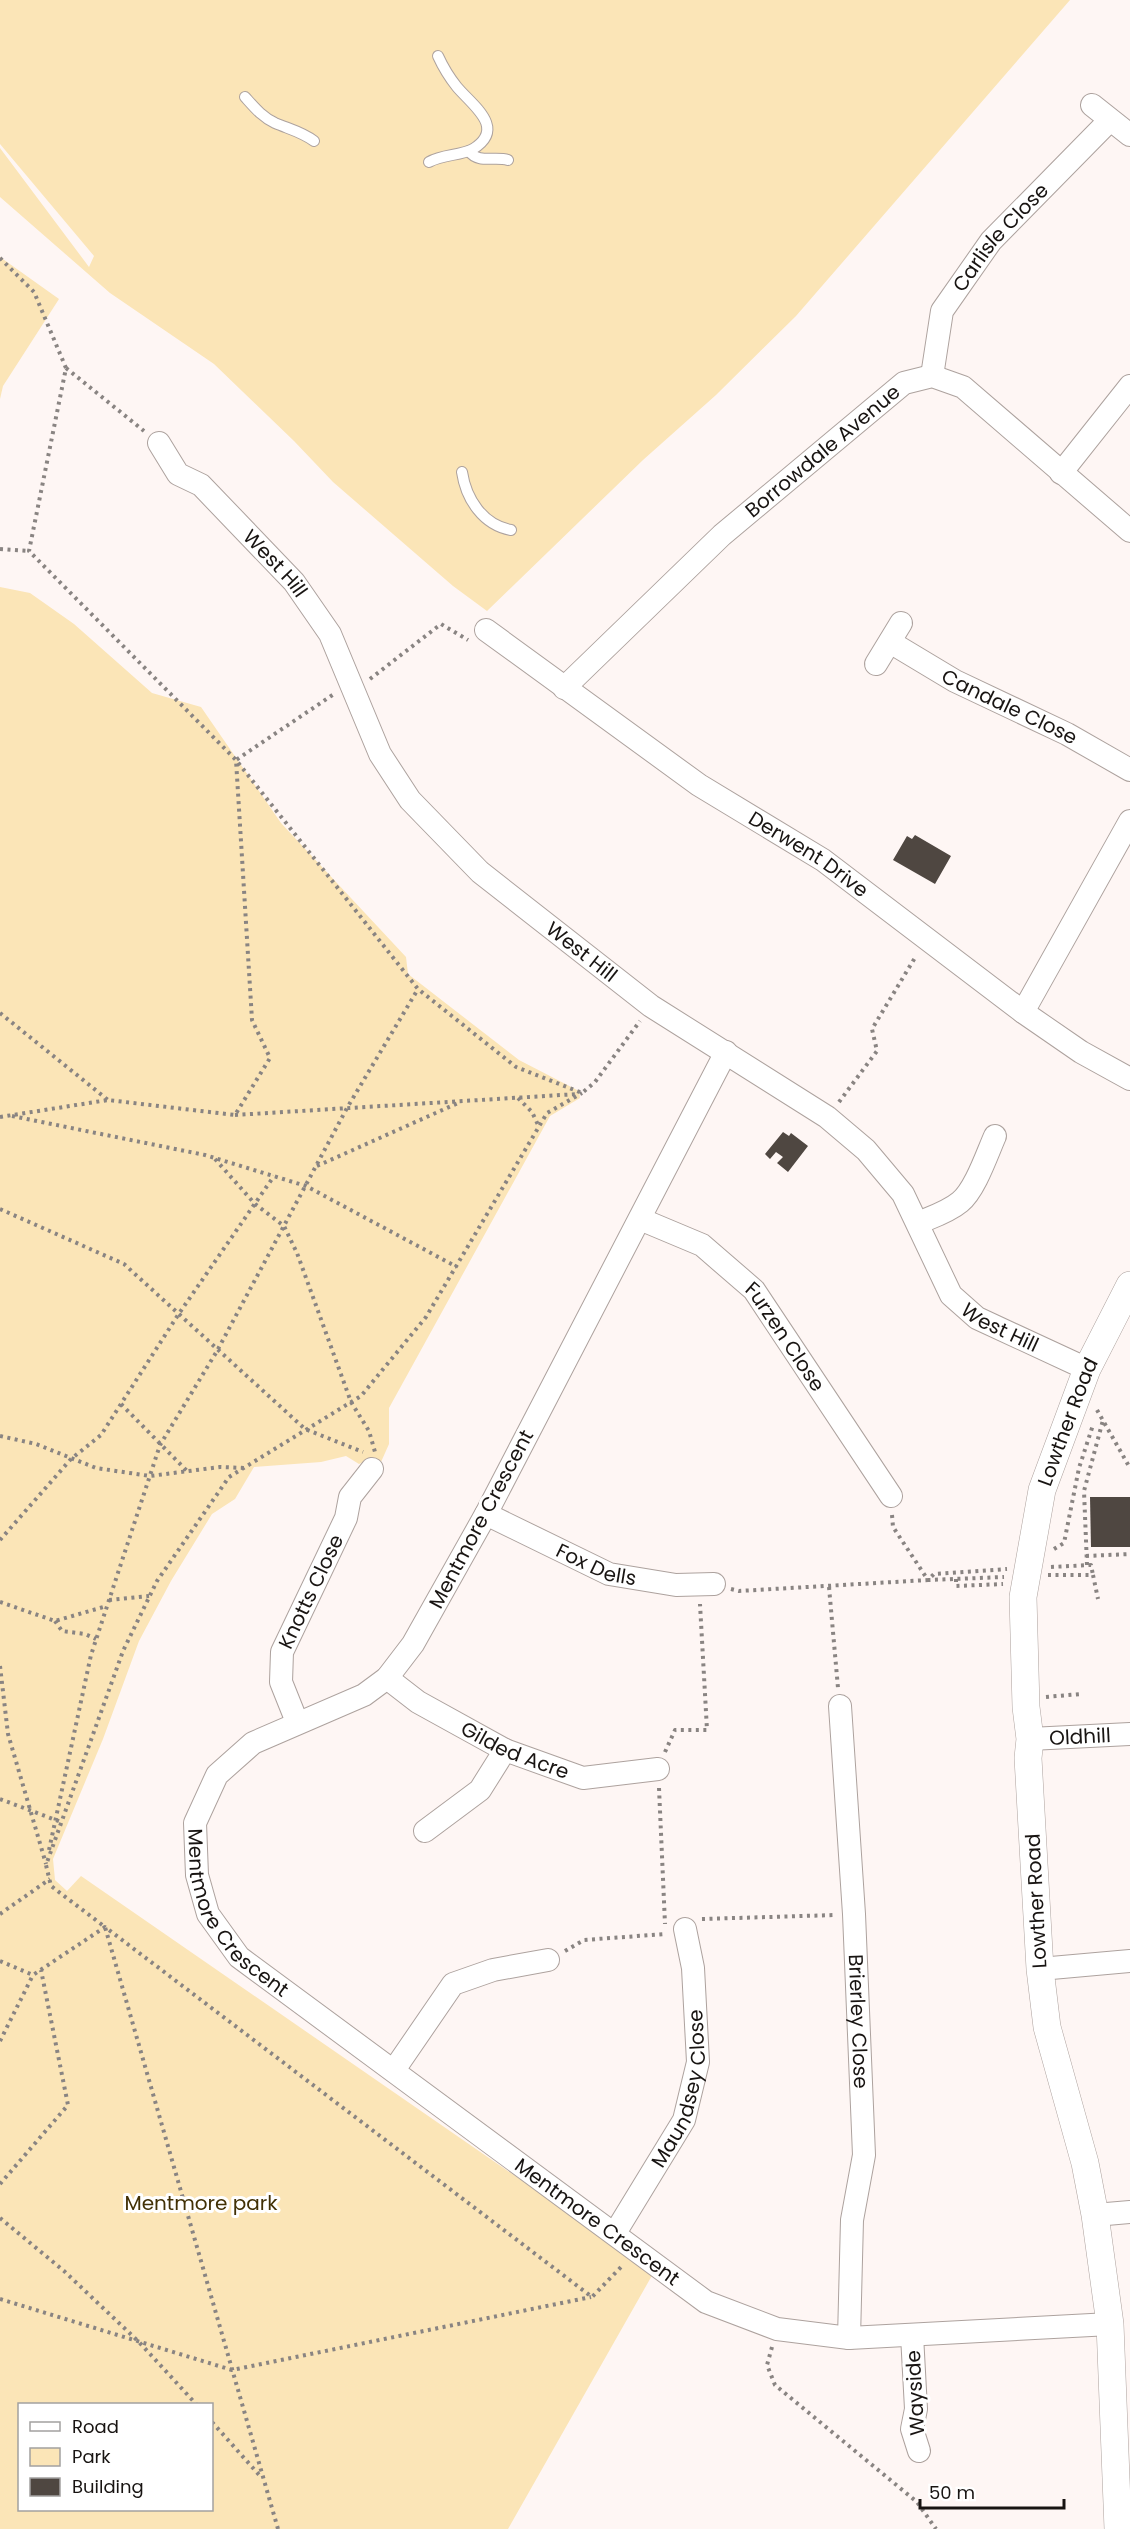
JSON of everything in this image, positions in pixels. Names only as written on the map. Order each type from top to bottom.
[{"type":"street","points":[[1092,105],[1130,135]]},
{"type":"street","name":"Carlisle Close","points":[[932,376],[942,310],[992,241],[1110,120]]},
{"type":"street","points":[[932,376],[963,387],[1130,531]]},
{"type":"street","name":"Borrowdale Avenue","points":[[564,688],[722,535],[904,383],[932,376]]},
{"type":"street","points":[[1061,473],[1130,386]]},
{"type":"street","name":"West Hill","points":[[159,443],[178,474],[201,485],[294,582],[330,634],[380,753],[410,800],[480,872],[651,1006],[827,1117],[866,1150],[903,1194],[951,1295],[977,1318],[1087,1369]]},
{"type":"street","points":[[876,664],[902,622]]},
{"type":"street","name":"Derwent Drive","points":[[486,630],[699,785],[823,860],[1023,1012],[1081,1052],[1130,1078]]},
{"type":"street","name":"Candale Close","points":[[890,642],[955,681],[1067,734],[1130,770]]},
{"type":"street","points":[[1023,1012],[1130,821]]},
{"type":"street","name":"Mentmore Crescent","points":[[726,1052],[486,1514],[413,1644],[387,1678],[364,1695],[297,1722],[253,1743],[217,1775],[195,1823],[197,1875],[208,1914],[239,1957],[706,2302],[777,2329],[849,2338],[1110,2324]]},
{"type":"street","points":[[918,1223],[945,1212],[962,1201],[977,1176],[995,1136]]},
{"type":"street","name":"Furzen Close","points":[[640,1219],[702,1245],[754,1290],[891,1496]]},
{"type":"street","name":"Lowther Road","points":[[1118,2529],[1122,2432],[1095,2215],[1086,2163],[1047,2027],[1040,1969],[1028,1758],[1030,1739],[1026,1707],[1023,1598],[1042,1490],[1087,1369],[1122,1319],[1130,1285]]},
{"type":"street","name":"Knotts Close","points":[[297,1722],[280,1682],[282,1652],[346,1518],[350,1497],[372,1469]]},
{"type":"street","name":"Fox Dells","points":[[486,1514],[609,1574],[676,1586],[714,1584]]},
{"type":"street","name":"Gilded Acre","points":[[387,1678],[418,1702],[505,1750],[583,1778],[658,1769]]},
{"type":"street","name":"Brierley Close","points":[[840,1706],[854,1914],[864,2154],[852,2220],[849,2338]]},
{"type":"street","name":"Oldhill","points":[[1030,1739],[1130,1734]]},
{"type":"street","points":[[425,1831],[480,1790],[505,1750]]},
{"type":"street","name":"Maundsey Close","points":[[615,2233],[684,2120],[698,2062],[693,1968],[675,1932]]},
{"type":"street","points":[[394,2070],[453,1984],[493,1970],[548,1960]]},
{"type":"street","points":[[1040,1969],[1130,1961]]},
{"type":"street","points":[[1095,2215],[1130,2212]]},
{"type":"street","name":"Wayside","points":[[912,2335],[916,2409],[912,2429],[919,2451]]},
{"type":"lane","points":[[429,162],[445,155],[469,151],[482,143],[488,130],[486,118],[448,76],[438,56]]},
{"type":"lane","points":[[245,98],[273,122],[304,134],[314,141]]},
{"type":"lane","points":[[469,151],[472,156],[481,159],[508,160]]},
{"type":"lane","points":[[462,472],[464,487],[482,516],[502,528],[511,530]]},
{"type":"path","points":[[0,258],[34,292],[66,368],[159,443]]},
{"type":"path","points":[[28,551],[66,368]]},
{"type":"path","points":[[0,549],[28,551],[237,760],[418,988],[516,1067],[582,1093]]},
{"type":"path","points":[[237,760],[333,694],[354,692],[441,624],[470,642],[486,630]]},
{"type":"path","points":[[235,1115],[270,1058],[252,1020],[237,760]]},
{"type":"path","points":[[827,1117],[878,1051],[872,1029],[927,939]]},
{"type":"path","points":[[46,1865],[96,1639],[161,1443],[217,1351],[347,1108],[418,988]]},
{"type":"path","points":[[0,1013],[108,1100]]},
{"type":"path","points":[[46,1865],[123,1652],[157,1581],[229,1478],[361,1396],[426,1317],[547,1113],[582,1093],[596,1082],[639,1022]]},
{"type":"path","points":[[0,1117],[108,1100],[235,1115],[582,1093]]},
{"type":"path","points":[[518,1097],[532,1112],[539,1127]]},
{"type":"path","points":[[316,1166],[461,1101]]},
{"type":"path","points":[[10,1116],[214,1158],[306,1186],[457,1266]]},
{"type":"path","points":[[0,1209],[124,1264],[305,1430],[377,1458],[369,1431],[351,1402],[285,1226],[255,1204],[214,1158]]},
{"type":"path","points":[[0,1540],[71,1459],[101,1435],[178,1315],[274,1176]]},
{"type":"path","points":[[121,1404],[187,1471]]},
{"type":"path","points":[[1049,1552],[1064,1543],[1078,1468],[1098,1410],[1130,1468]]},
{"type":"path","points":[[1087,1565],[1084,1491],[1103,1420]]},
{"type":"path","points":[[0,1436],[36,1444],[96,1467],[150,1476],[220,1467],[244,1468]]},
{"type":"path","points":[[891,1496],[893,1527],[928,1580]]},
{"type":"path","points":[[1086,1556],[1130,1554]]},
{"type":"path","points":[[1042,1580],[1047,1560]]},
{"type":"path","points":[[1055,1567],[1091,1565],[1098,1599]]},
{"type":"path","points":[[928,1580],[934,1574],[1013,1569]]},
{"type":"path","points":[[1047,1575],[1093,1575]]},
{"type":"path","points":[[675,1932],[658,1769],[675,1730],[707,1730],[700,1599],[714,1584],[739,1591],[1007,1577]]},
{"type":"path","points":[[956,1579],[956,1586],[1013,1584]]},
{"type":"path","points":[[829,1587],[840,1706]]},
{"type":"path","points":[[109,1600],[150,1596]]},
{"type":"path","points":[[0,1602],[55,1622],[62,1631],[85,1634],[96,1639]]},
{"type":"path","points":[[55,1622],[107,1606]]},
{"type":"path","points":[[0,1666],[8,1734],[51,1886],[592,2297]]},
{"type":"path","points":[[1048,1707],[1042,1697],[1082,1694]]},
{"type":"path","points":[[0,1799],[61,1822]]},
{"type":"path","points":[[0,1914],[50,1879]]},
{"type":"path","points":[[548,1960],[584,1940],[675,1932],[702,1919],[854,1914]]},
{"type":"path","points":[[0,2041],[33,1975],[105,1927]]},
{"type":"path","points":[[105,1927],[278,2529]]},
{"type":"path","points":[[0,1961],[33,1975]]},
{"type":"path","points":[[0,2184],[68,2105],[41,1970]]},
{"type":"path","points":[[0,2218],[64,2271],[140,2342],[195,2403]]},
{"type":"path","points":[[0,2299],[232,2370],[592,2297],[637,2250]]},
{"type":"path","points":[[777,2329],[767,2365],[775,2385],[916,2502],[936,2529]]},
{"type":"path","points":[[213,2423],[263,2479]]},
{"type":"green space","points":[[0,0],[1070,0],[796,316],[716,395],[643,460],[487,611],[453,586],[333,482],[214,364],[110,293],[0,197],[0,148],[89,267],[94,256],[0,144]]},
{"type":"green space","points":[[0,257],[59,299],[3,386],[0,399]]},
{"type":"green space","name":"Mentmore park","points":[[0,587],[30,593],[74,624],[152,693],[201,707],[281,823],[406,957],[408,974],[519,1060],[579,1091],[580,1098],[550,1116],[389,1408],[389,1444],[381,1462],[372,1458],[359,1464],[346,1456],[321,1462],[254,1467],[235,1499],[212,1514],[171,1581],[139,1641],[103,1739],[53,1859],[55,1880],[67,1891],[81,1876],[654,2272],[508,2529],[0,2529]]},
{"type":"building","points":[[915,835],[951,856],[935,884],[893,860],[907,836],[912,839]]},
{"type":"building","points":[[783,1132],[789,1136],[791,1133],[808,1146],[788,1172],[777,1163],[783,1157],[776,1152],[770,1159],[765,1154]]},
{"type":"building","points":[[1090,1497],[1130,1497],[1130,1547],[1091,1547]]}]
